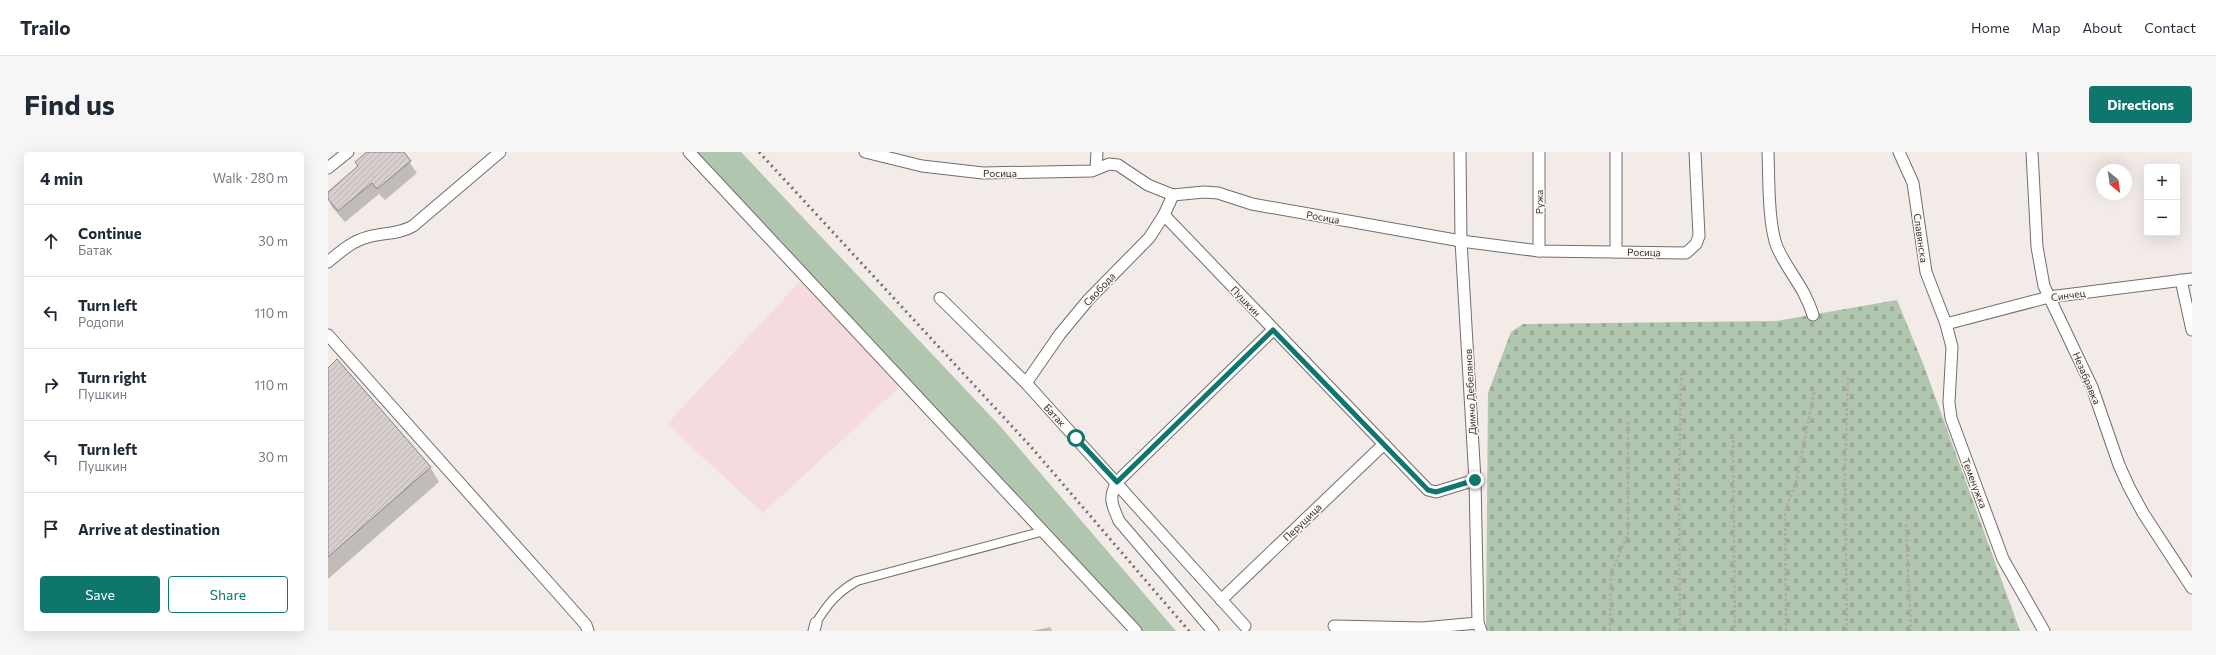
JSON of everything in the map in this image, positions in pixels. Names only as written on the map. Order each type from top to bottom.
[{"type":"street","points":[[328,168],[348,152]]},
{"type":"street","points":[[328,262],[353,242],[368,237],[401,233],[413,226],[500,152]]},
{"type":"street","points":[[689,152],[804,277],[1044,531],[1136,631]]},
{"type":"street","name":"Росица","points":[[865,152],[922,166],[983,173],[1092,171],[1109,164],[1118,165],[1148,185],[1173,196],[1204,192],[1218,193],[1252,204],[1461,241],[1539,251],[1686,253],[1696,244],[1699,236],[1695,152]]},
{"type":"street","points":[[1096,169],[1098,152]]},
{"type":"street","name":"Димчо Дебелянов","points":[[1460,152],[1461,241],[1475,480],[1479,627]]},
{"type":"street","name":"Ружа","points":[[1539,152],[1539,251]]},
{"type":"street","points":[[1616,152],[1616,252]]},
{"type":"street","points":[[1768,152],[1773,231],[1777,246],[1802,288],[1813,315]]},
{"type":"street","name":"Славянска","points":[[1899,152],[1914,183],[1926,272],[1946,324]]},
{"type":"street","name":"Незабравка","points":[[2032,152],[2038,253],[2044,286],[2092,387],[2119,465],[2143,513],[2192,588]]},
{"type":"street","name":"Свобода","points":[[1026,383],[1060,334],[1088,298],[1149,238],[1164,215],[1173,196]]},
{"type":"street","name":"Пушкин","points":[[1164,215],[1428,490],[1436,492],[1475,480]]},
{"type":"street","points":[[2187,279],[2192,330]]},
{"type":"street","name":"Синчец","points":[[1946,324],[2049,297],[2187,279]]},
{"type":"street","name":"Батак","points":[[940,298],[1026,383],[1117,482],[1245,626]]},
{"type":"street","name":"Теменужка","points":[[1946,324],[1952,347],[1949,402],[1957,437],[2002,558],[2044,631]]},
{"type":"street","points":[[1213,631],[1119,521],[1112,504],[1111,493],[1117,482],[1273,330]]},
{"type":"street","points":[[328,334],[586,625],[588,631]]},
{"type":"street","name":"Перущица","points":[[1221,600],[1384,444]]},
{"type":"street","points":[[815,627],[827,604],[841,590],[857,581],[1044,531]]},
{"type":"street","points":[[1334,626],[1422,628],[1479,627]]},
{"type":"path","points":[[1680,631],[1679,483],[1681,372]]},
{"type":"path","points":[[1847,631],[1845,470],[1848,376]]},
{"type":"path","points":[[1786,631],[1785,512],[1797,478],[1814,392]]},
{"type":"path","points":[[1610,631],[1611,573],[1628,534],[1628,421]]},
{"type":"path","points":[[1732,435],[1735,631]]},
{"type":"path","points":[[1906,524],[1911,631]]},
{"type":"shaded area","points":[[804,277],[904,383],[763,513],[667,424]]},
{"type":"green space","points":[[689,152],[741,152],[1000,426],[1176,631],[1136,631]]},
{"type":"green space","points":[[1897,300],[1924,366],[2020,631],[1488,631],[1486,628],[1488,393],[1511,332],[1523,324],[1776,321]]},
{"type":"building","points":[[367,152],[404,152],[411,161],[377,189],[372,183],[338,211],[328,199],[328,192],[358,166],[355,162]]},
{"type":"building","points":[[337,359],[431,467],[328,557],[328,368]]},
{"type":"railway","points":[[759,152],[1032,448],[1189,631]]},
{"type":"route","points":[[1076,438],[1117,482],[1273,330],[1428,490],[1436,492],[1475,480]]}]
